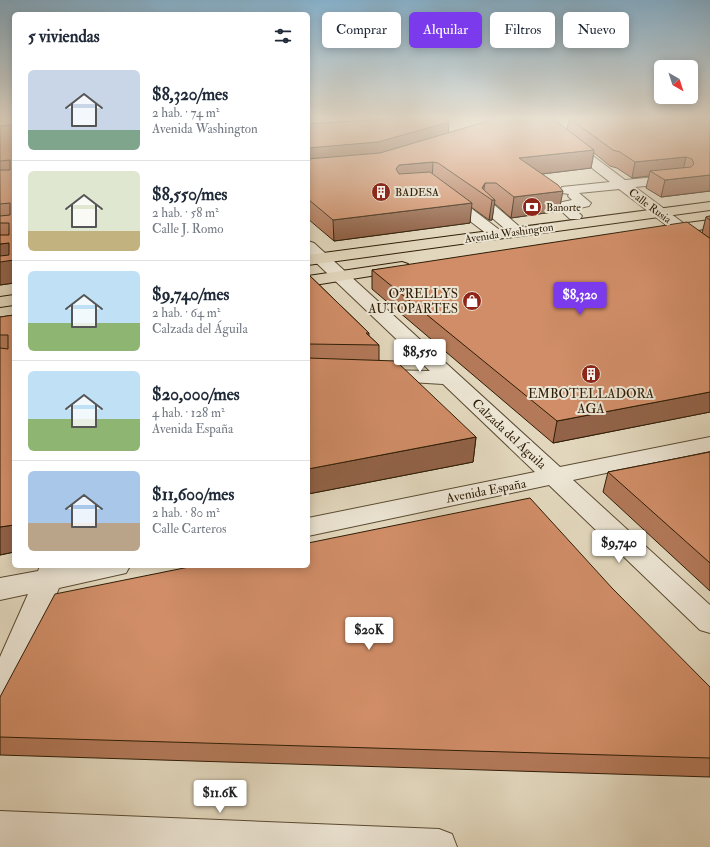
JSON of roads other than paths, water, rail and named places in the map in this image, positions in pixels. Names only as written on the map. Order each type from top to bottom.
[{"type":"main road","name":"Avenida Washington","points":[[312,254],[516,232],[710,206]]},
{"type":"main road","points":[[648,233],[710,224]]},
{"type":"main road","points":[[310,281],[419,265]]},
{"type":"main road","points":[[0,302],[12,300]]},
{"type":"street","name":"Calle Rusia","points":[[587,158],[680,229],[710,250]]},
{"type":"street","points":[[576,216],[562,206],[584,204],[567,190],[682,179]]},
{"type":"street","points":[[432,186],[496,234]]},
{"type":"street","points":[[488,207],[516,232]]},
{"type":"street","name":"Calzada del Águila","points":[[312,254],[340,276],[710,622]]},
{"type":"street","points":[[363,376],[449,378]]},
{"type":"street","name":"Avenida España","points":[[310,527],[710,444]]},
{"type":"street","points":[[0,589],[51,573],[97,568]]},
{"type":"street","points":[[0,692],[51,573]]},
{"type":"street","points":[[7,835],[439,847]]},
{"type":"place","name":"BADESA","points":[[381,192]]},
{"type":"place","name":"Banorte","points":[[532,207]]},
{"type":"place","name":"O\"RELLYS AUTOPARTES","points":[[472,301]]},
{"type":"place","name":"EMBOTELLADORA AGA","points":[[591,374]]}]
